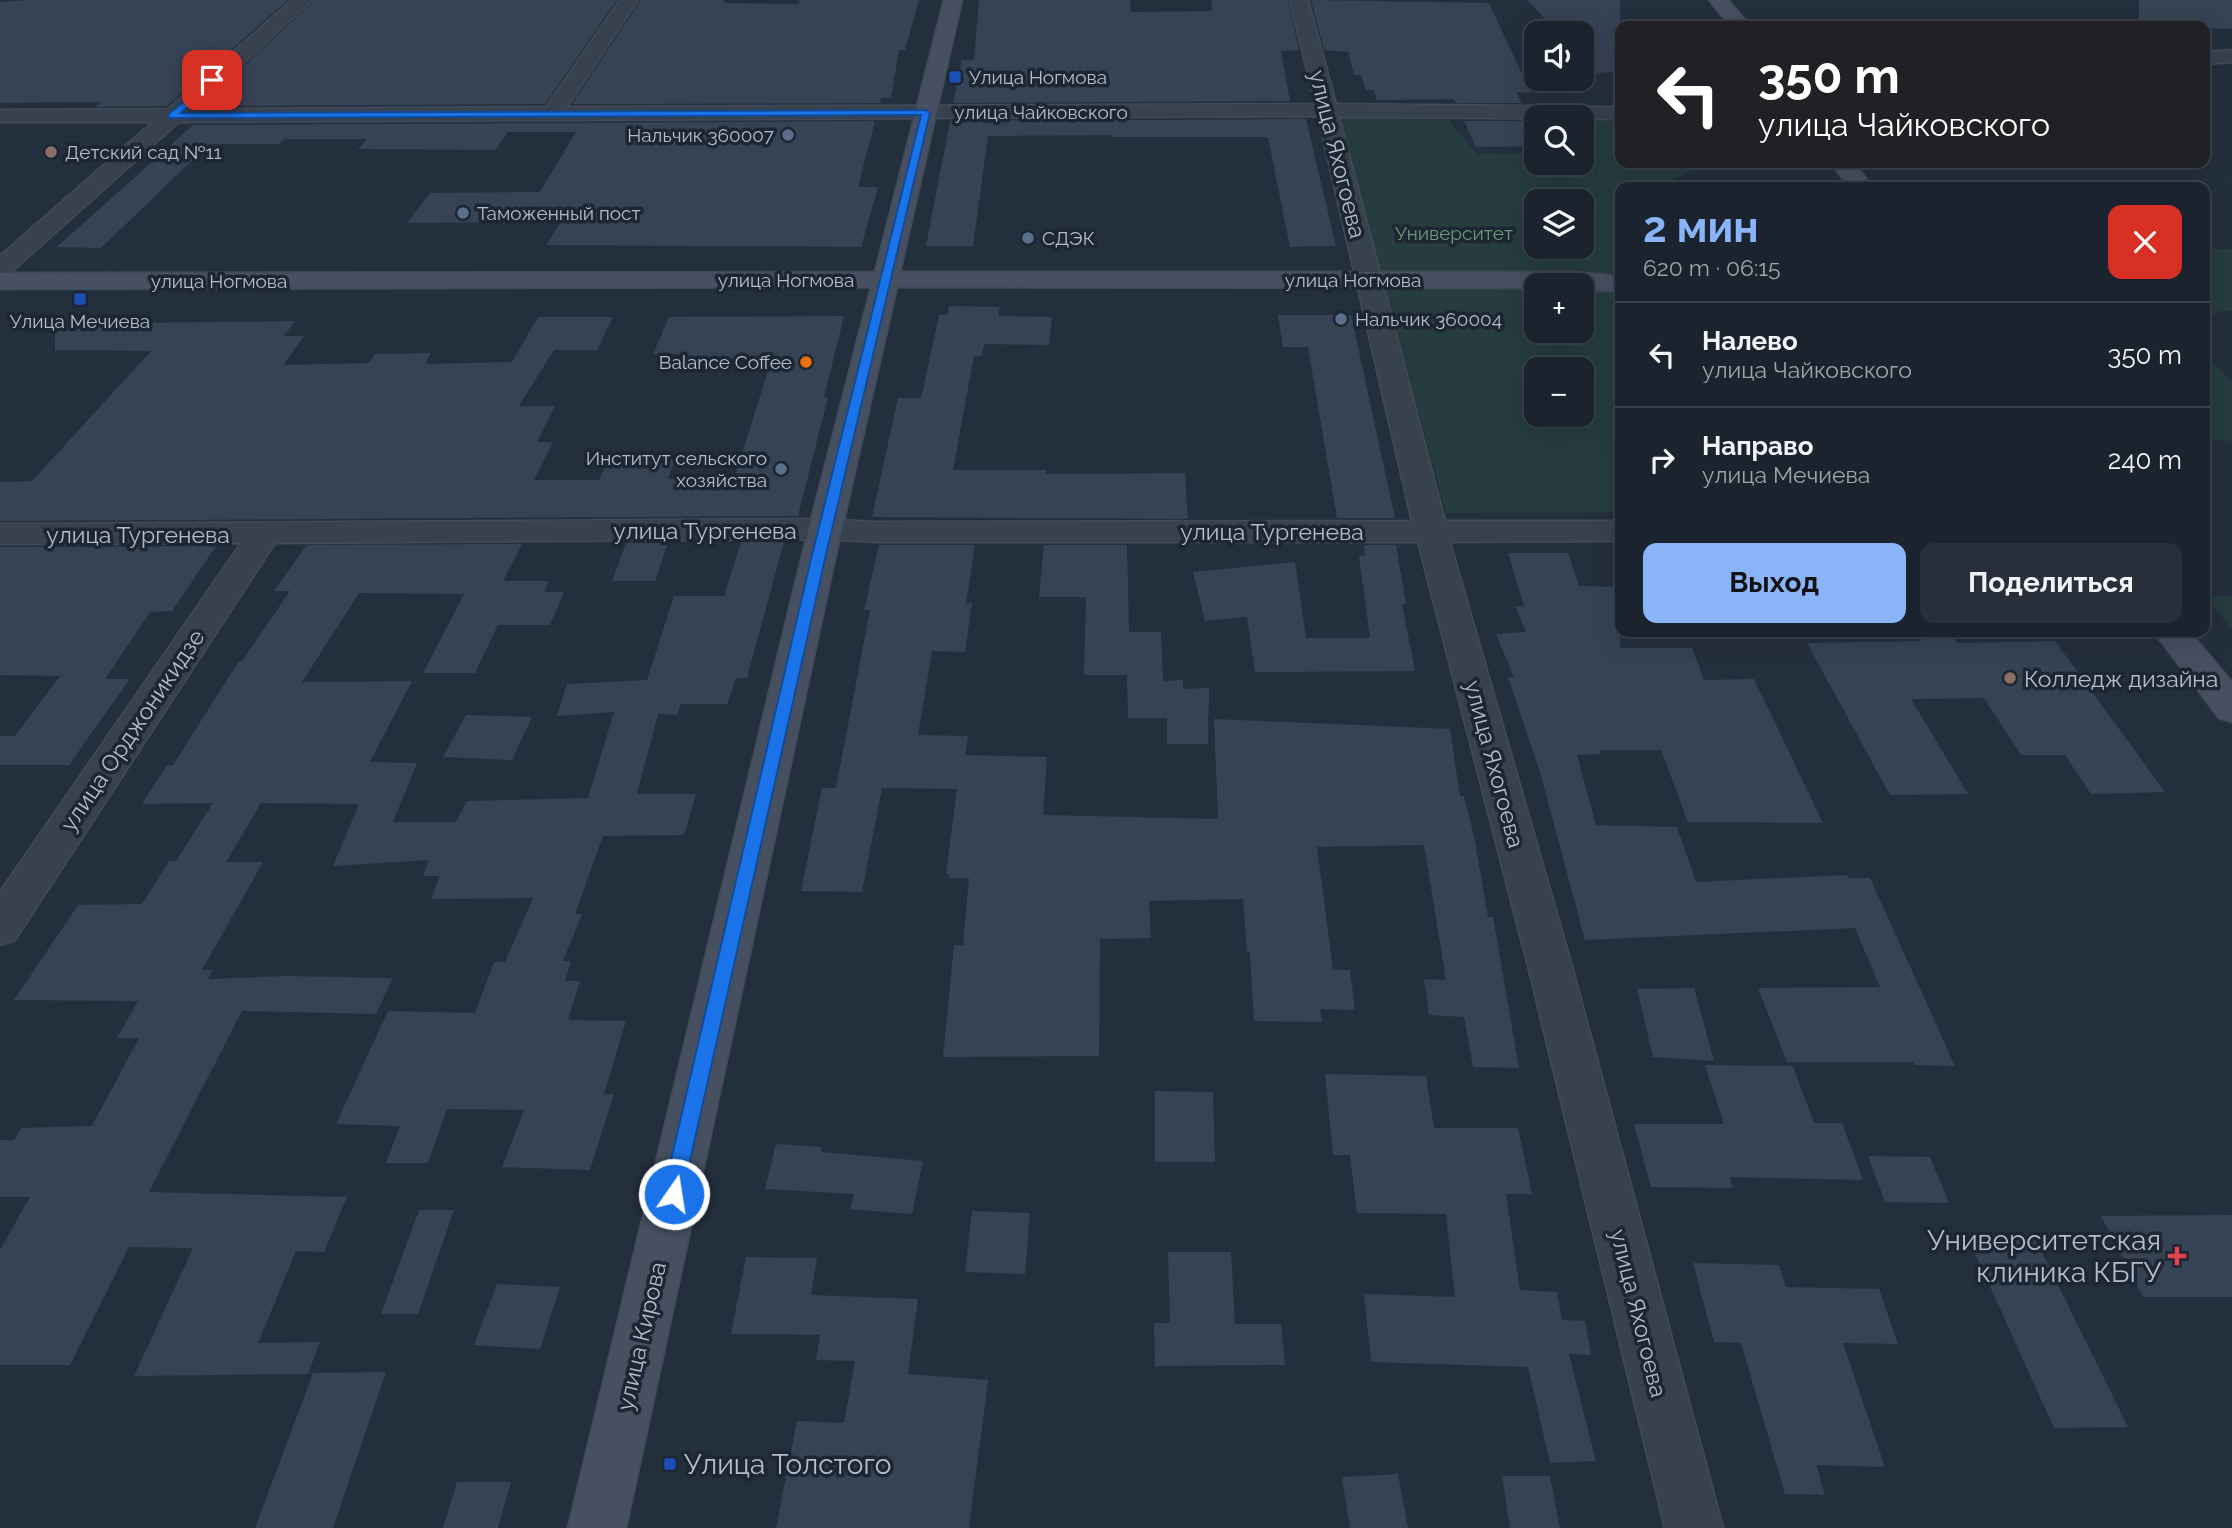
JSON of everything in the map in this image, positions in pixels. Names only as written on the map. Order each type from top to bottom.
[{"type":"street","points":[[0,269],[303,0]]},
{"type":"street","points":[[551,115],[629,0]]},
{"type":"street","name":"улица Кирова","points":[[597,1528],[825,529],[953,0]]},
{"type":"street","name":"улица Яхогоева","points":[[1299,0],[1370,279],[1430,531],[1551,970],[1694,1528]]},
{"type":"street","points":[[1718,0],[1736,21]]},
{"type":"street","points":[[2210,58],[2232,56]]},
{"type":"street","name":"улица Чайковского","points":[[0,116],[1326,110],[1615,113]]},
{"type":"street","points":[[1594,278],[1615,276]]},
{"type":"street","name":"улица Ногмова","points":[[0,281],[1524,280]]},
{"type":"street","points":[[1594,282],[1615,284]]},
{"type":"street","name":"улица Тургенева","points":[[0,534],[825,529],[874,532],[1615,531]]},
{"type":"street","name":"улица Орджоникидзе","points":[[0,928],[265,533]]},
{"type":"street","points":[[2175,637],[2232,708]]},
{"type":"green space","name":"Университет","points":[[1338,116],[1448,120],[1477,154],[1524,153],[1524,175],[1594,175],[1594,119],[1615,118],[1615,168],[1687,168],[1690,171],[1671,182],[1615,182],[1615,512],[1446,513]]},
{"type":"green space","points":[[2210,249],[2232,249],[2232,311],[2218,311],[2210,319]]},
{"type":"green space","points":[[2210,360],[2232,382],[2232,441],[2210,439]]},
{"type":"green space","points":[[2210,596],[2232,596],[2232,629],[2210,602]]},
{"type":"building","points":[[288,0],[167,106],[95,107],[101,102],[0,103],[0,2]]},
{"type":"building","points":[[315,0],[617,0],[545,104],[200,106]]},
{"type":"building","points":[[641,0],[725,0],[724,3],[798,4],[800,0],[919,0],[905,50],[899,50],[891,98],[881,98],[880,103],[572,104]]},
{"type":"building","points":[[979,0],[1130,0],[1131,12],[1212,11],[1211,0],[1288,0],[1299,50],[1281,51],[1290,101],[953,103],[962,60],[974,60]]},
{"type":"building","points":[[1311,0],[1489,3],[1524,78],[1524,91],[1531,93],[1516,92],[1522,103],[1456,103],[1454,99],[1377,100],[1374,90],[1366,90],[1361,75],[1354,75],[1348,52],[1324,50]]},
{"type":"building","points":[[1527,0],[1620,0],[1620,21],[1615,21],[1615,72],[1595,73],[1594,21],[1547,21]]},
{"type":"building","points":[[2139,0],[2232,0],[2232,29],[2210,28],[2210,21],[2139,21]]},
{"type":"building","points":[[1306,119],[1336,246],[1290,247],[1268,137],[1111,135],[988,136],[973,246],[926,246],[950,121]]},
{"type":"building","points":[[875,121],[858,187],[878,187],[861,247],[546,245],[561,222],[407,223],[430,193],[540,192],[576,132],[508,132],[495,150],[358,149],[367,139],[284,139],[279,144],[209,144],[101,248],[57,247],[193,125]]},
{"type":"building","points":[[1464,121],[1524,121],[1524,146],[1476,147]]},
{"type":"building","points":[[949,306],[1000,307],[998,316],[1052,317],[1049,345],[984,344],[982,356],[974,356],[953,470],[1046,470],[1046,474],[1185,473],[1188,519],[872,517],[898,398],[921,398],[939,315],[947,315]]},
{"type":"building","points":[[1278,315],[1351,315],[1395,518],[1337,518],[1308,347],[1283,347]]},
{"type":"building","points":[[844,316],[824,397],[828,397],[798,516],[0,521],[0,482],[32,481],[151,351],[55,350],[55,324],[295,321],[284,336],[304,336],[283,365],[369,363],[375,354],[431,353],[425,364],[512,362],[538,317],[613,317],[597,350],[554,350],[519,406],[555,406],[537,442],[553,442],[534,480],[599,480],[608,460],[675,459],[668,479],[734,479],[772,358],[686,359],[687,354],[653,354],[669,317]]},
{"type":"building","points":[[741,542],[784,542],[747,678],[736,678],[727,704],[681,704],[677,715],[658,714],[637,794],[696,794],[684,835],[603,836],[575,914],[582,914],[563,961],[571,961],[565,981],[580,981],[568,1020],[626,1021],[604,1094],[614,1094],[590,1170],[502,1167],[524,1110],[447,1109],[428,1163],[386,1163],[400,1126],[336,1124],[388,1011],[475,1013],[494,962],[505,962],[533,898],[431,899],[440,876],[423,876],[429,860],[333,866],[359,804],[261,803],[226,862],[263,862],[202,970],[213,970],[208,979],[285,976],[393,978],[376,1014],[242,1011],[149,1192],[347,1197],[324,1252],[296,1251],[258,1343],[320,1342],[308,1374],[134,1376],[193,1248],[129,1247],[70,1365],[0,1365],[0,1250],[30,1197],[0,1197],[0,1140],[14,1140],[21,1128],[92,1126],[139,1038],[117,1038],[138,1001],[14,1000],[78,905],[142,904],[169,861],[176,861],[213,803],[142,804],[167,765],[173,765],[239,661],[242,661],[290,591],[274,591],[307,545],[522,544],[503,581],[549,581],[544,592],[564,592],[550,625],[498,625],[475,673],[423,673],[464,594],[359,593],[302,682],[412,681],[370,762],[417,763],[393,822],[456,822],[467,801],[588,798],[614,712],[557,716],[567,684],[647,680],[674,596],[724,596]]},
{"type":"building","points":[[626,543],[668,543],[655,581],[612,581]]},
{"type":"building","points":[[879,545],[975,545],[966,604],[972,603],[965,652],[932,651],[918,735],[968,736],[965,755],[1047,757],[1043,815],[1218,819],[1214,719],[1450,729],[1460,796],[1464,796],[1474,836],[1488,917],[1493,917],[1519,1068],[1473,1067],[1464,1017],[1429,1015],[1424,979],[1446,980],[1424,845],[1317,847],[1333,970],[1350,970],[1355,1010],[1320,1009],[1322,1022],[1254,1021],[1250,952],[1247,952],[1243,899],[1149,901],[1151,938],[1100,939],[1099,1056],[943,1057],[954,945],[963,945],[969,878],[948,878],[949,874],[946,874],[957,789],[882,788],[862,892],[801,891],[822,788],[836,788],[870,610],[864,610]]},
{"type":"building","points":[[1044,545],[1127,545],[1129,632],[1161,632],[1163,681],[1183,680],[1183,689],[1209,688],[1208,744],[1167,744],[1167,718],[1128,718],[1127,675],[1084,675],[1086,597],[1039,597]]},
{"type":"building","points":[[1364,545],[1396,545],[1406,604],[1402,604],[1415,671],[1255,672],[1247,617],[1205,621],[1193,572],[1295,562],[1306,638],[1370,638],[1359,556],[1365,555]]},
{"type":"building","points":[[216,546],[172,611],[150,612],[105,679],[130,679],[69,765],[0,765],[0,736],[15,736],[60,676],[0,675],[0,547]]},
{"type":"building","points":[[1508,553],[1568,553],[1579,586],[1615,587],[1615,637],[1620,637],[1620,648],[1692,648],[1704,680],[1754,679],[1823,823],[1688,822],[1661,750],[1599,750],[1601,754],[1577,755],[1596,825],[1677,827],[1696,882],[1847,875],[1848,878],[1870,878],[1955,1066],[1914,1065],[1913,1062],[1787,1062],[1758,988],[1880,987],[1855,928],[1585,940],[1540,772],[1508,677],[1514,677],[1496,634],[1526,632],[1515,606],[1524,606]]},
{"type":"building","points":[[1918,637],[1953,637],[1957,643],[2055,641],[2165,792],[2091,794],[2065,755],[2021,755],[1984,698],[1911,699],[1968,794],[1890,795],[1807,643],[1921,641]]},
{"type":"building","points":[[466,715],[532,717],[512,760],[443,757]]},
{"type":"building","points":[[1694,988],[1714,1061],[1653,1057],[1637,989]]},
{"type":"building","points":[[1705,1065],[1793,1066],[1814,1123],[1842,1123],[1863,1180],[1730,1177],[1733,1188],[1651,1187],[1634,1124],[1724,1124]]},
{"type":"building","points":[[1325,1074],[1426,1076],[1434,1128],[1518,1128],[1532,1194],[1506,1194],[1520,1290],[1557,1292],[1562,1320],[1585,1321],[1591,1355],[1569,1354],[1596,1461],[1550,1463],[1528,1367],[1371,1362],[1364,1294],[1455,1297],[1446,1214],[1357,1213],[1350,1155],[1333,1155]]},
{"type":"building","points":[[1155,1091],[1213,1092],[1215,1162],[1155,1162]]},
{"type":"building","points":[[776,1144],[822,1147],[821,1152],[923,1161],[912,1214],[850,1209],[854,1194],[765,1189]]},
{"type":"building","points":[[1868,1156],[1930,1157],[1949,1203],[1885,1202]]},
{"type":"building","points":[[419,1210],[454,1210],[418,1314],[381,1314]]},
{"type":"building","points":[[972,1211],[1030,1213],[1025,1274],[965,1272]]},
{"type":"building","name":"Университетская клиника КБГУ","points":[[2232,1215],[2232,1297],[2143,1297],[2101,1216]]},
{"type":"building","points":[[2033,1234],[2128,1427],[2054,1428],[1967,1236]]},
{"type":"building","points":[[1168,1252],[1231,1252],[1235,1324],[1281,1324],[1285,1365],[1155,1366],[1154,1323],[1170,1323]]},
{"type":"building","points":[[746,1257],[817,1258],[811,1295],[918,1299],[908,1374],[988,1380],[969,1528],[776,1528],[797,1421],[844,1423],[855,1361],[816,1360],[820,1335],[731,1334]]},
{"type":"building","points":[[1693,1263],[1779,1265],[1786,1287],[1879,1289],[1898,1344],[1843,1343],[1885,1467],[1816,1465],[1825,1495],[1785,1494],[1741,1343],[1714,1342]]},
{"type":"building","points":[[497,1284],[560,1287],[540,1349],[474,1345]]},
{"type":"building","points":[[386,1372],[333,1528],[255,1528],[313,1373]]},
{"type":"building","points":[[1398,1474],[1408,1528],[1350,1528],[1342,1477]]},
{"type":"building","points":[[1502,1476],[1550,1476],[1560,1528],[1510,1528]]},
{"type":"building","points":[[457,1482],[511,1482],[498,1528],[443,1528]]},
{"type":"place","name":"Улица Ногмова","points":[[955,77]]},
{"type":"place","name":"Нальчик 360007","points":[[788,135]]},
{"type":"place","name":"Детский сад №11","points":[[51,152]]},
{"type":"place","name":"Таможенный пост","points":[[463,213]]},
{"type":"place","name":"СДЭК","points":[[1028,238]]},
{"type":"place","name":"Улица Мечиева","points":[[80,299]]},
{"type":"place","name":"Нальчик 360004","points":[[1341,319]]},
{"type":"place","name":"Balance Coffee","points":[[806,362]]},
{"type":"place","name":"Институт сельского хозяйства","points":[[781,469]]},
{"type":"place","name":"Колледж дизайна","points":[[2010,678]]},
{"type":"place","name":"Университетская клиника КБГУ","points":[[2177,1256]]},
{"type":"place","name":"Улица Толстого","points":[[670,1464]]},
{"type":"route","points":[[212,80],[172,116],[926,113],[818,559],[674,1194]]}]
